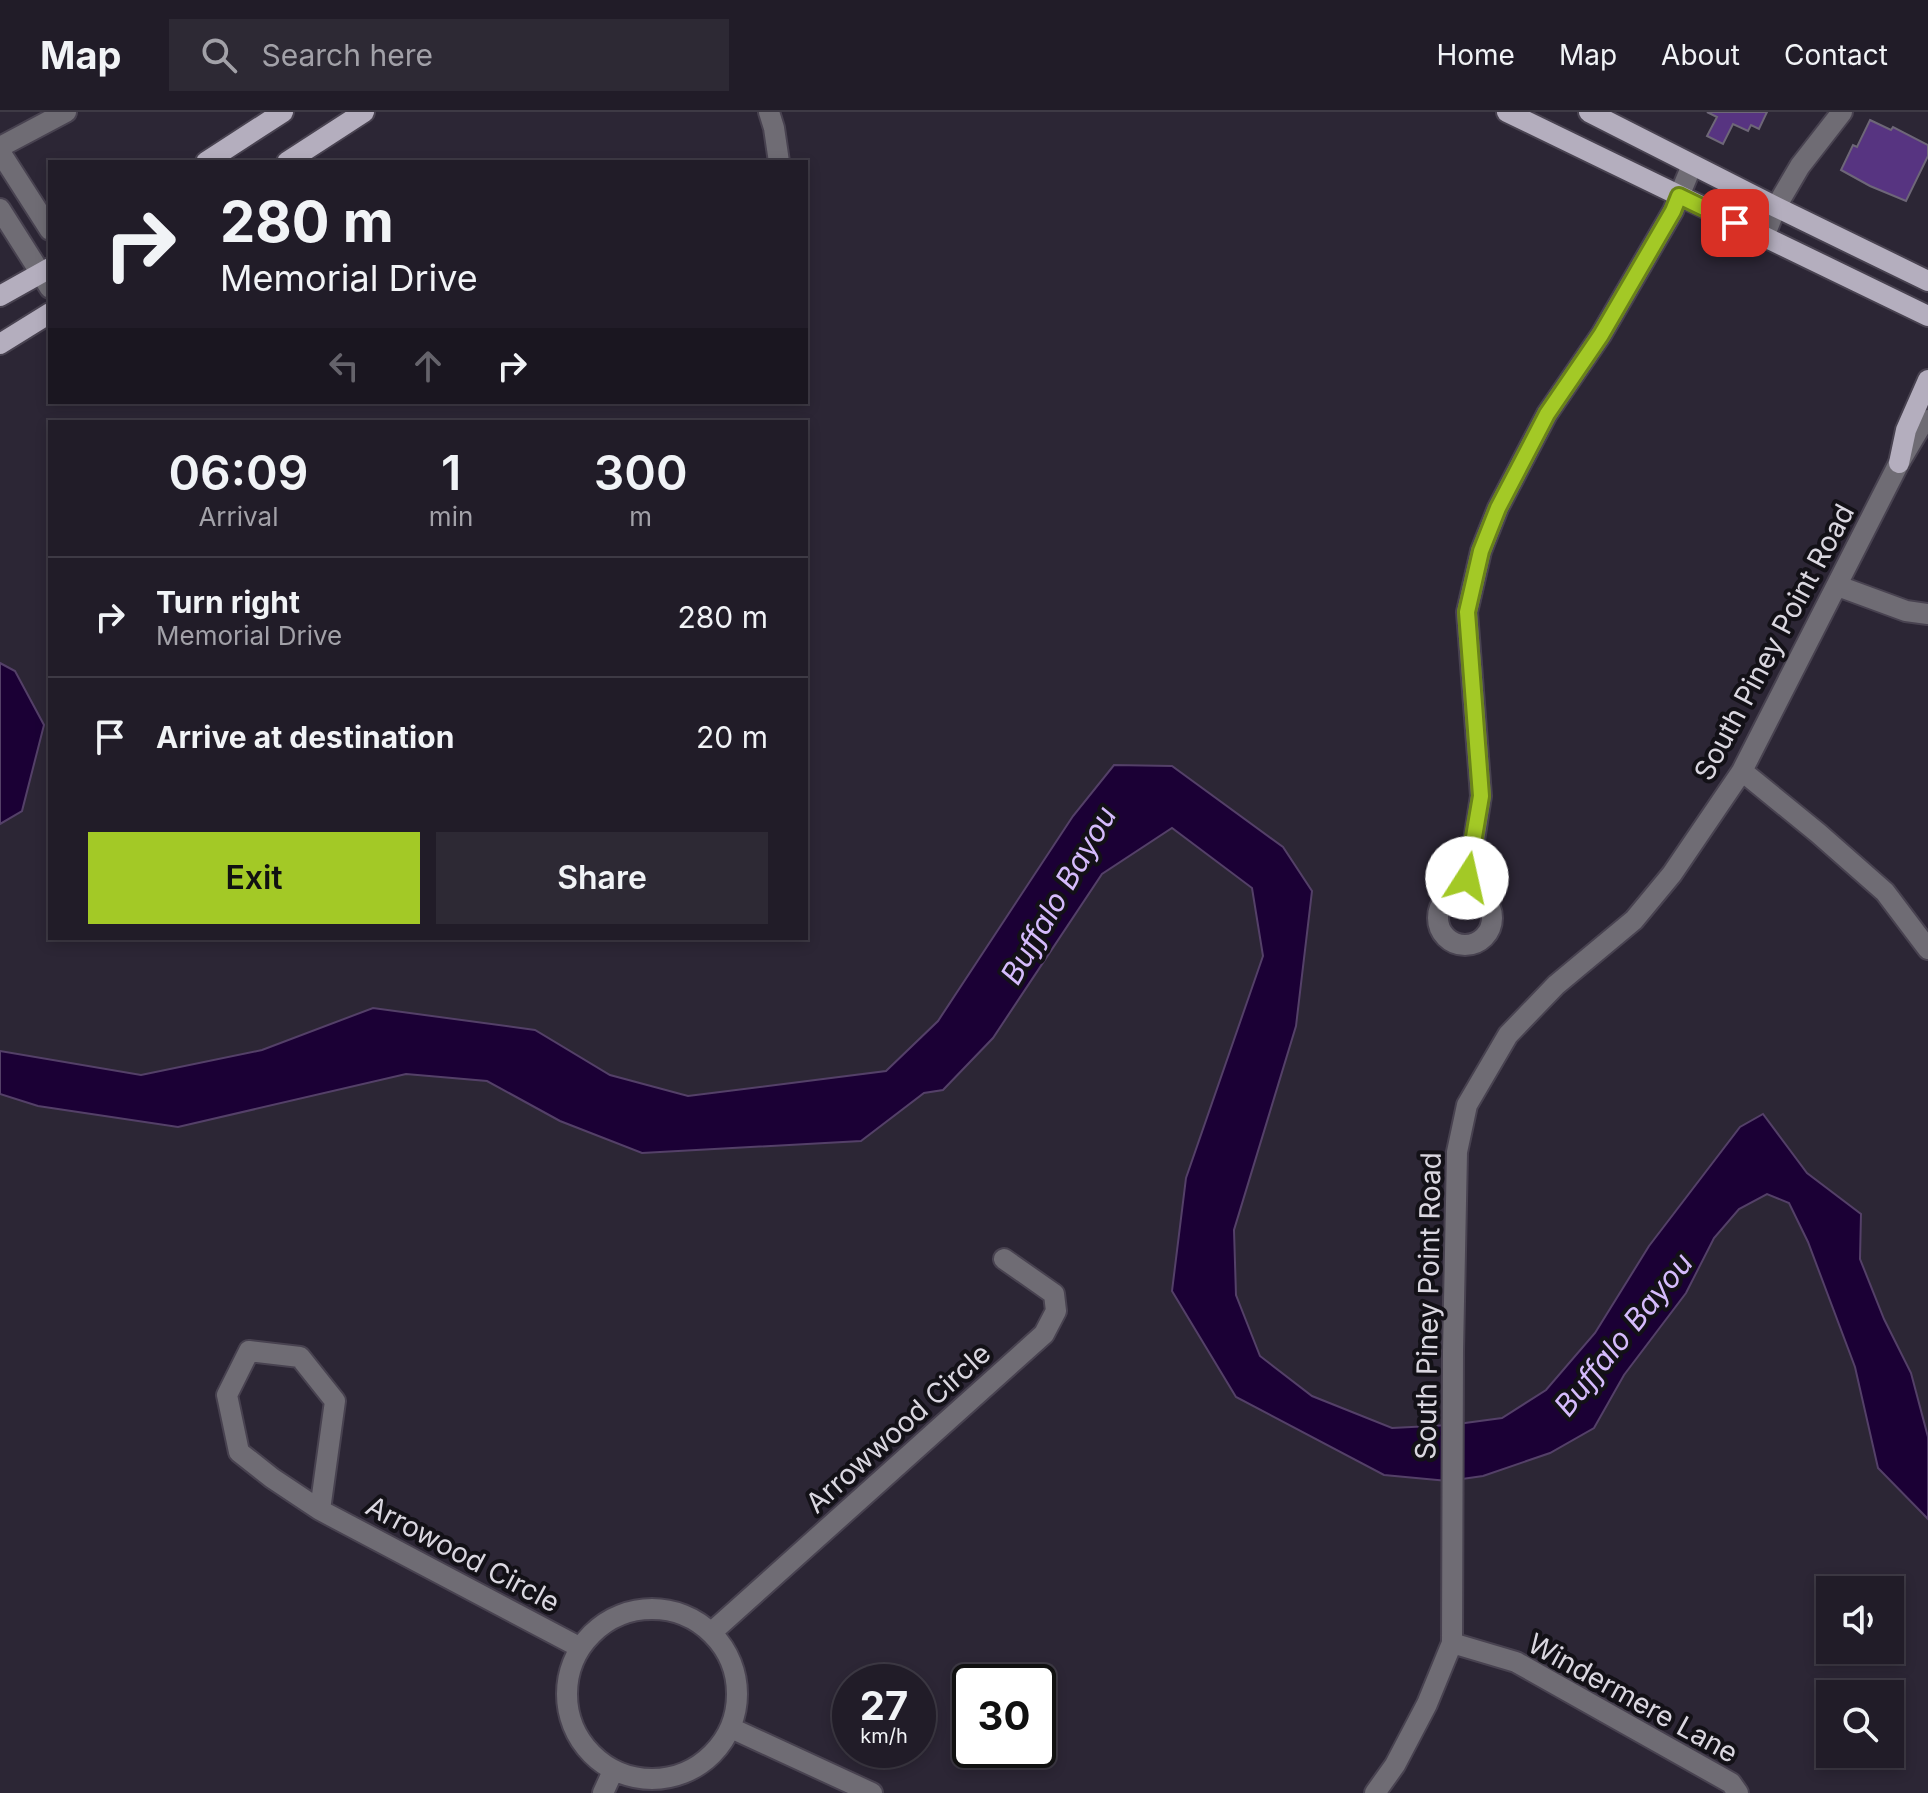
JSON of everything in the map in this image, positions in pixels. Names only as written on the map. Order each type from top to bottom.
[{"type":"main road","points":[[209,160],[283,112]]},
{"type":"main road","points":[[290,160],[364,112]]},
{"type":"main road","points":[[1507,112],[1928,316]]},
{"type":"main road","points":[[1589,112],[1928,281]]},
{"type":"main road","points":[[0,296],[47,277]]},
{"type":"main road","points":[[0,344],[48,314]]},
{"type":"main road","points":[[1899,463],[1906,430],[1928,380]]},
{"type":"street","points":[[48,227],[0,149],[66,112]]},
{"type":"street","points":[[769,112],[779,160]]},
{"type":"street","points":[[1764,237],[1776,207],[1800,166],[1842,112]]},
{"type":"street","points":[[1466,891],[1481,796],[1467,612],[1481,551],[1498,508],[1547,414],[1601,335],[1673,211],[1692,165]]},
{"type":"street","points":[[0,209],[47,277]]},
{"type":"street","points":[[12,228],[38,212]]},
{"type":"street","name":"South Piney Point Road","points":[[1375,1793],[1395,1765],[1427,1704],[1452,1643],[1457,1152],[1467,1105],[1508,1035],[1556,985],[1634,920],[1672,874],[1742,771],[1899,463],[1922,424],[1928,420]]},
{"type":"street","points":[[1899,463],[1928,445]]},
{"type":"street","points":[[1838,586],[1906,611],[1928,614]]},
{"type":"street","points":[[1742,771],[1885,892],[1928,949]]},
{"type":"street","name":"Arrowwood Circle","points":[[712,1632],[1044,1334],[1056,1311],[1054,1294],[1004,1259]]},
{"type":"street","name":"Arrowood Circle","points":[[320,1510],[335,1401],[300,1357],[249,1351],[227,1395],[239,1452],[320,1510],[579,1647]]},
{"type":"street","name":"Arrowood Circle","points":[[656,1608],[685,1615],[712,1632],[734,1667],[738,1702],[731,1728],[713,1755],[685,1774],[630,1786],[580,1742],[566,1705],[567,1677],[579,1647],[603,1623],[640,1609],[656,1608]]},
{"type":"street","name":"Windermere Lane","points":[[1452,1643],[1516,1662],[1731,1783],[1738,1793]]},
{"type":"street","points":[[731,1728],[872,1793]]},
{"type":"street","points":[[603,1793],[613,1771]]},
{"type":"water","points":[[0,663],[15,671],[44,725],[22,811],[0,824]]},
{"type":"water","name":"Buffalo Bayou","points":[[1114,765],[1172,766],[1283,847],[1312,891],[1296,1026],[1234,1230],[1236,1295],[1260,1356],[1312,1396],[1392,1428],[1502,1418],[1546,1390],[1595,1333],[1649,1246],[1740,1127],[1763,1114],[1807,1173],[1861,1214],[1860,1259],[1884,1319],[1911,1373],[1928,1437],[1928,1519],[1878,1468],[1855,1367],[1808,1242],[1789,1203],[1767,1194],[1739,1209],[1714,1238],[1686,1293],[1624,1375],[1594,1428],[1550,1453],[1483,1476],[1448,1481],[1384,1475],[1236,1397],[1172,1291],[1186,1178],[1263,956],[1252,888],[1172,828],[1102,874],[993,1038],[943,1090],[924,1093],[861,1141],[642,1153],[560,1121],[487,1081],[406,1074],[178,1127],[38,1106],[0,1094],[0,1051],[141,1075],[262,1050],[373,1008],[535,1030],[610,1075],[688,1096],[886,1071],[938,1021],[1073,816]]},
{"type":"building","points":[[1707,112],[1767,112],[1759,129],[1751,125],[1748,131],[1733,124],[1723,144],[1707,136],[1717,117]]},
{"type":"building","points":[[1870,120],[1891,130],[1893,127],[1928,145],[1928,156],[1906,201],[1841,170]]},
{"type":"route","points":[[1467,878],[1481,796],[1467,612],[1481,551],[1498,508],[1547,414],[1601,335],[1679,196],[1735,223]]}]
